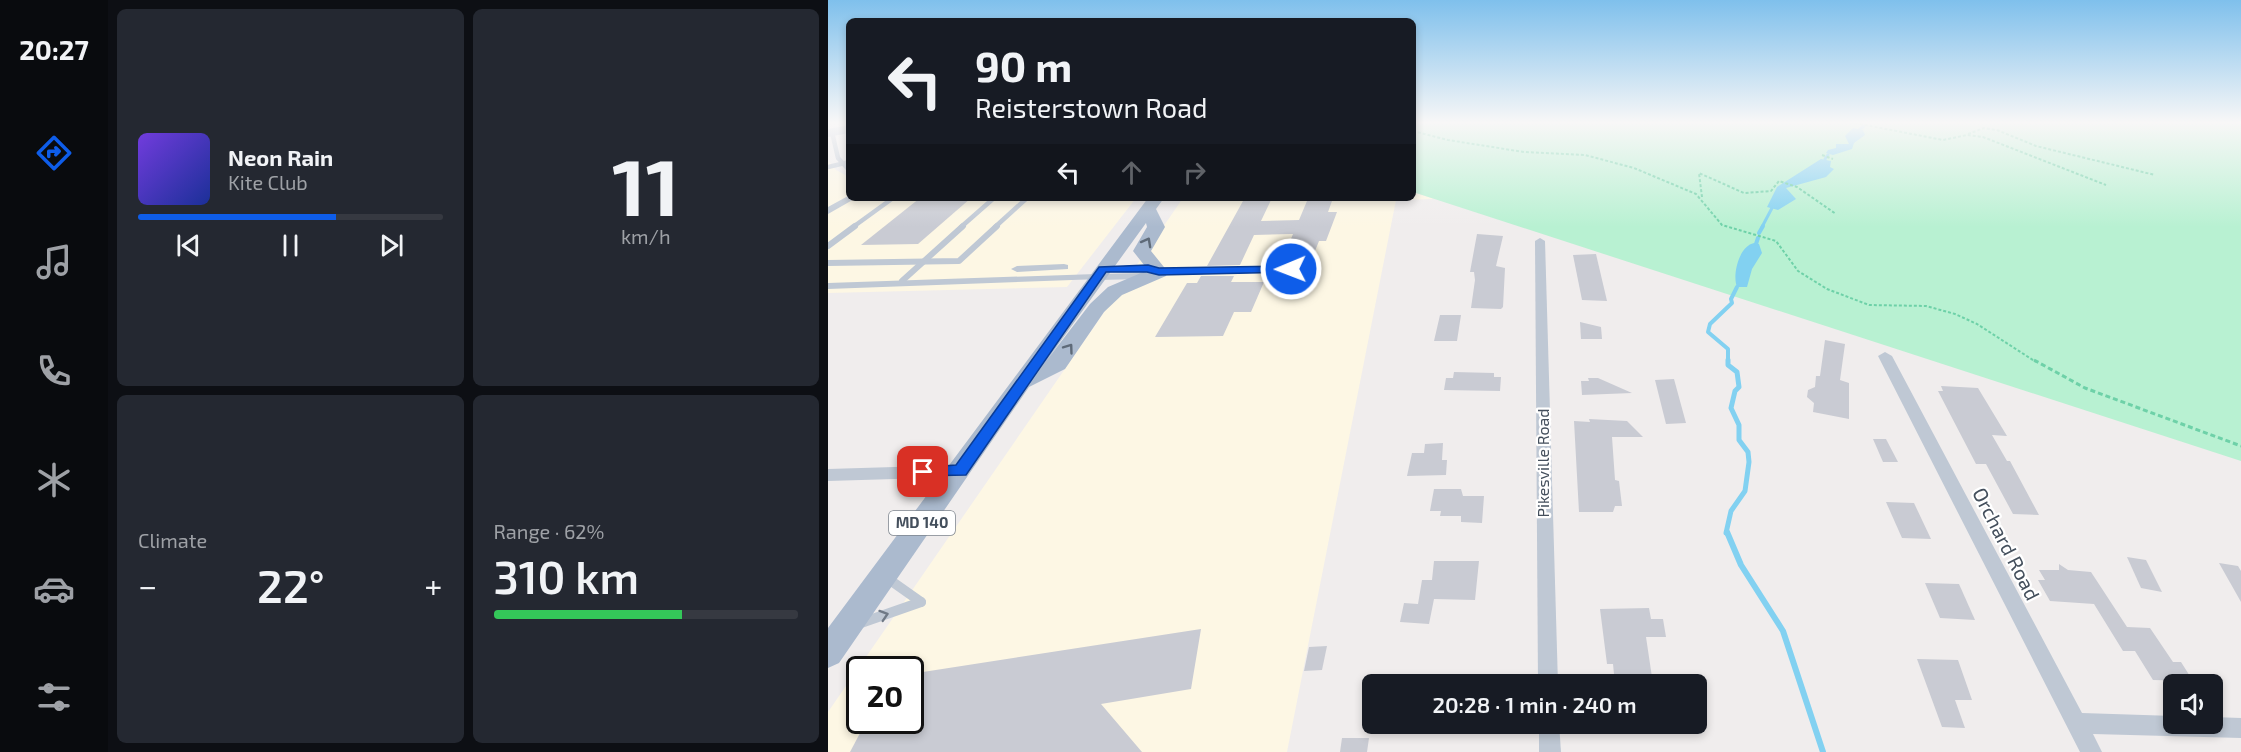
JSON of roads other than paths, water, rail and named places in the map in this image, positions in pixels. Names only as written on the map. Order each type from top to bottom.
[{"type":"main road","points":[[1022,381],[1057,364],[1098,308],[1115,291],[1159,272],[1142,251],[1156,227],[1152,204]]},
{"type":"main road","name":"MD 140","points":[[828,652],[1152,204]]},
{"type":"street","points":[[828,211],[846,201]]},
{"type":"street","name":"Pikesville Road","points":[[1539,241],[1548,674]]},
{"type":"street","points":[[828,286],[1100,273]]},
{"type":"street","name":"Orchard Road","points":[[1885,356],[2091,752]]},
{"type":"street","points":[[828,475],[961,471]]},
{"type":"street","points":[[2075,723],[2241,728]]},
{"type":"street","points":[[1549,734],[1550,752]]},
{"type":"lane","points":[[838,157],[846,168]]},
{"type":"lane","points":[[828,167],[846,163]]},
{"type":"lane","points":[[828,246],[889,201]]},
{"type":"lane","points":[[902,281],[991,201]]},
{"type":"lane","points":[[828,263],[959,261],[1023,201]]},
{"type":"lane","points":[[1100,273],[1148,268],[1159,272]]},
{"type":"lane","points":[[1100,273],[1140,276],[1159,272],[1291,269]]},
{"type":"lane","points":[[847,627],[921,602],[884,576]]},
{"type":"water","points":[[1821,159],[1831,161],[1830,167],[1834,169],[1826,177],[1786,188],[1796,199],[1778,210],[1767,207],[1777,187]]},
{"type":"water","points":[[1754,243],[1759,244],[1762,253],[1752,269],[1747,287],[1737,287],[1735,275],[1738,262],[1744,249]]},
{"type":"waterway","points":[[1762,227],[1772,208]]},
{"type":"waterway","points":[[1759,233],[1763,226]]},
{"type":"waterway","points":[[1756,244],[1758,238]]},
{"type":"waterway","points":[[1726,533],[1731,511],[1745,491],[1749,462],[1748,452],[1739,440],[1739,425],[1731,408],[1735,391],[1739,387],[1737,372],[1728,365],[1728,349],[1708,332],[1710,324],[1732,303],[1731,299],[1737,287]]},
{"type":"waterway","points":[[1727,532],[1741,565],[1783,631],[1823,752]]}]
